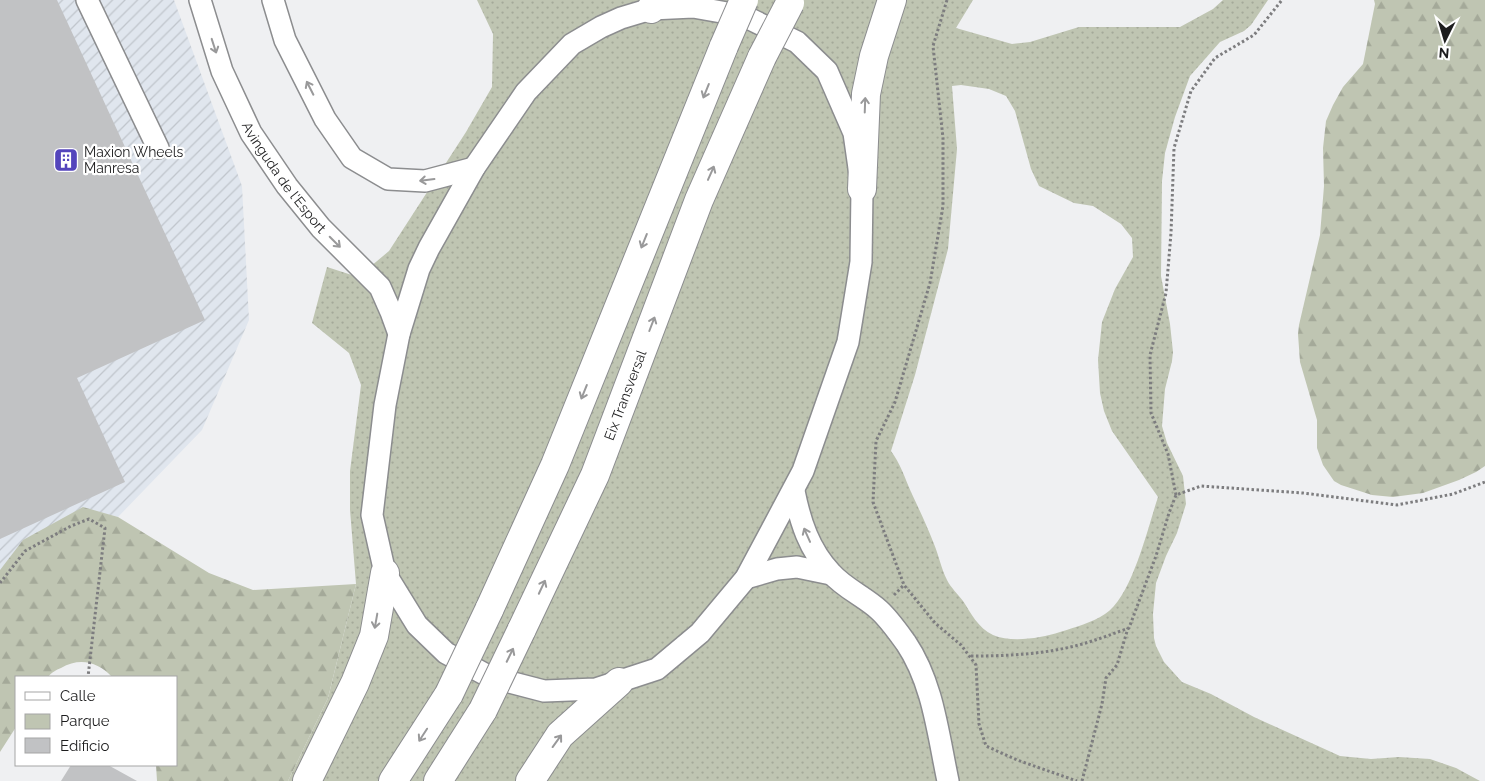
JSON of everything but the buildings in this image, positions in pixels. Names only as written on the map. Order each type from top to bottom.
[{"type":"highway","points":[[392,781],[449,694],[490,610],[554,465],[744,0]]},
{"type":"highway","points":[[862,189],[866,94],[874,56],[892,0]]},
{"type":"highway","name":"Eix Transversal","points":[[438,781],[483,710],[595,475],[699,200],[762,57],[791,2]]},
{"type":"highway","points":[[306,781],[355,683],[374,636],[385,573]]},
{"type":"highway","points":[[530,781],[560,735],[619,682]]},
{"type":"street","points":[[87,0],[158,148]]},
{"type":"street","name":"Avinguda de l'Esport","points":[[200,0],[222,71],[251,133],[287,186],[321,228],[380,287],[399,334]]},
{"type":"street","points":[[273,0],[286,40],[316,102],[325,119],[352,158],[388,179],[425,181],[474,168]]},
{"type":"street","points":[[654,4],[693,6],[744,16],[797,42],[827,71],[854,133],[862,189],[861,262],[848,342],[803,471],[794,491],[746,578],[700,633],[656,669],[596,689],[544,691],[490,677],[446,653],[417,625],[385,573],[372,515],[385,405],[399,334],[422,262],[474,168],[526,92],[572,44],[615,21],[654,4]]},
{"type":"street","points":[[794,491],[799,518],[813,548],[831,574],[880,611],[906,644],[922,673],[932,704],[948,781]]},
{"type":"street","points":[[746,578],[777,569],[797,567],[831,574]]},
{"type":"path","points":[[947,0],[933,46],[944,138],[944,206],[930,283],[895,402],[876,441],[873,502],[904,585],[935,623],[961,645],[976,665],[979,724],[986,746],[1017,760],[1076,781]]},
{"type":"path","points":[[1082,781],[1102,704],[1106,678],[1117,665],[1128,628],[1156,556],[1176,496],[1168,454],[1151,413],[1150,355],[1166,293],[1171,233],[1174,148],[1191,91],[1215,58],[1254,35],[1282,0]]},
{"type":"path","points":[[1176,496],[1201,486],[1303,493],[1397,504],[1452,494],[1485,482]]},
{"type":"path","points":[[0,583],[25,550],[71,526],[89,520],[105,528],[88,676]]},
{"type":"path","points":[[970,656],[1001,656],[1045,652],[1088,643],[1128,628]]},
{"type":"shaded area","points":[[0,0],[174,0],[242,186],[249,320],[202,430],[118,517],[83,508],[0,570]]},
{"type":"green space","points":[[477,0],[973,0],[956,28],[1012,44],[1030,42],[1079,27],[1180,27],[1213,9],[1223,0],[1268,0],[1251,25],[1244,31],[1220,42],[1190,76],[1175,117],[1165,153],[1162,181],[1161,276],[1173,352],[1165,389],[1162,426],[1167,443],[1183,476],[1186,504],[1177,533],[1156,583],[1153,614],[1156,646],[1164,662],[1182,682],[1340,756],[1371,759],[1399,757],[1430,759],[1456,768],[1480,781],[288,781],[328,698],[356,584],[350,510],[350,471],[361,385],[349,353],[312,323],[327,267],[358,277],[389,251],[466,132],[492,87],[493,34]],"holes":[[[961,85],[989,89],[1006,96],[1015,111],[1031,169],[1039,186],[1074,203],[1093,206],[1121,224],[1132,238],[1133,257],[1115,289],[1102,322],[1098,360],[1100,393],[1104,411],[1112,431],[1158,497],[1138,560],[1123,593],[1115,605],[1105,614],[1094,620],[1052,634],[1026,639],[1009,639],[988,632],[975,620],[963,601],[950,586],[926,524],[900,466],[891,451],[915,375],[948,249],[957,149],[952,86]]]},
{"type":"green space","points":[[1374,0],[1485,0],[1485,466],[1459,480],[1423,493],[1393,497],[1372,495],[1341,485],[1334,481],[1323,465],[1317,448],[1317,420],[1300,362],[1298,334],[1320,235],[1324,186],[1323,148],[1326,121],[1343,87],[1363,64],[1375,4]]},
{"type":"green space","points":[[83,507],[118,517],[209,573],[253,590],[356,584],[328,698],[288,781],[157,781],[156,766],[178,766],[178,676],[111,676],[95,665],[82,662],[68,665],[54,671],[49,676],[15,676],[15,729],[0,752],[0,570],[23,540]]},
{"type":"place","name":"Maxion Wheels Manresa","points":[[66,160]]}]
